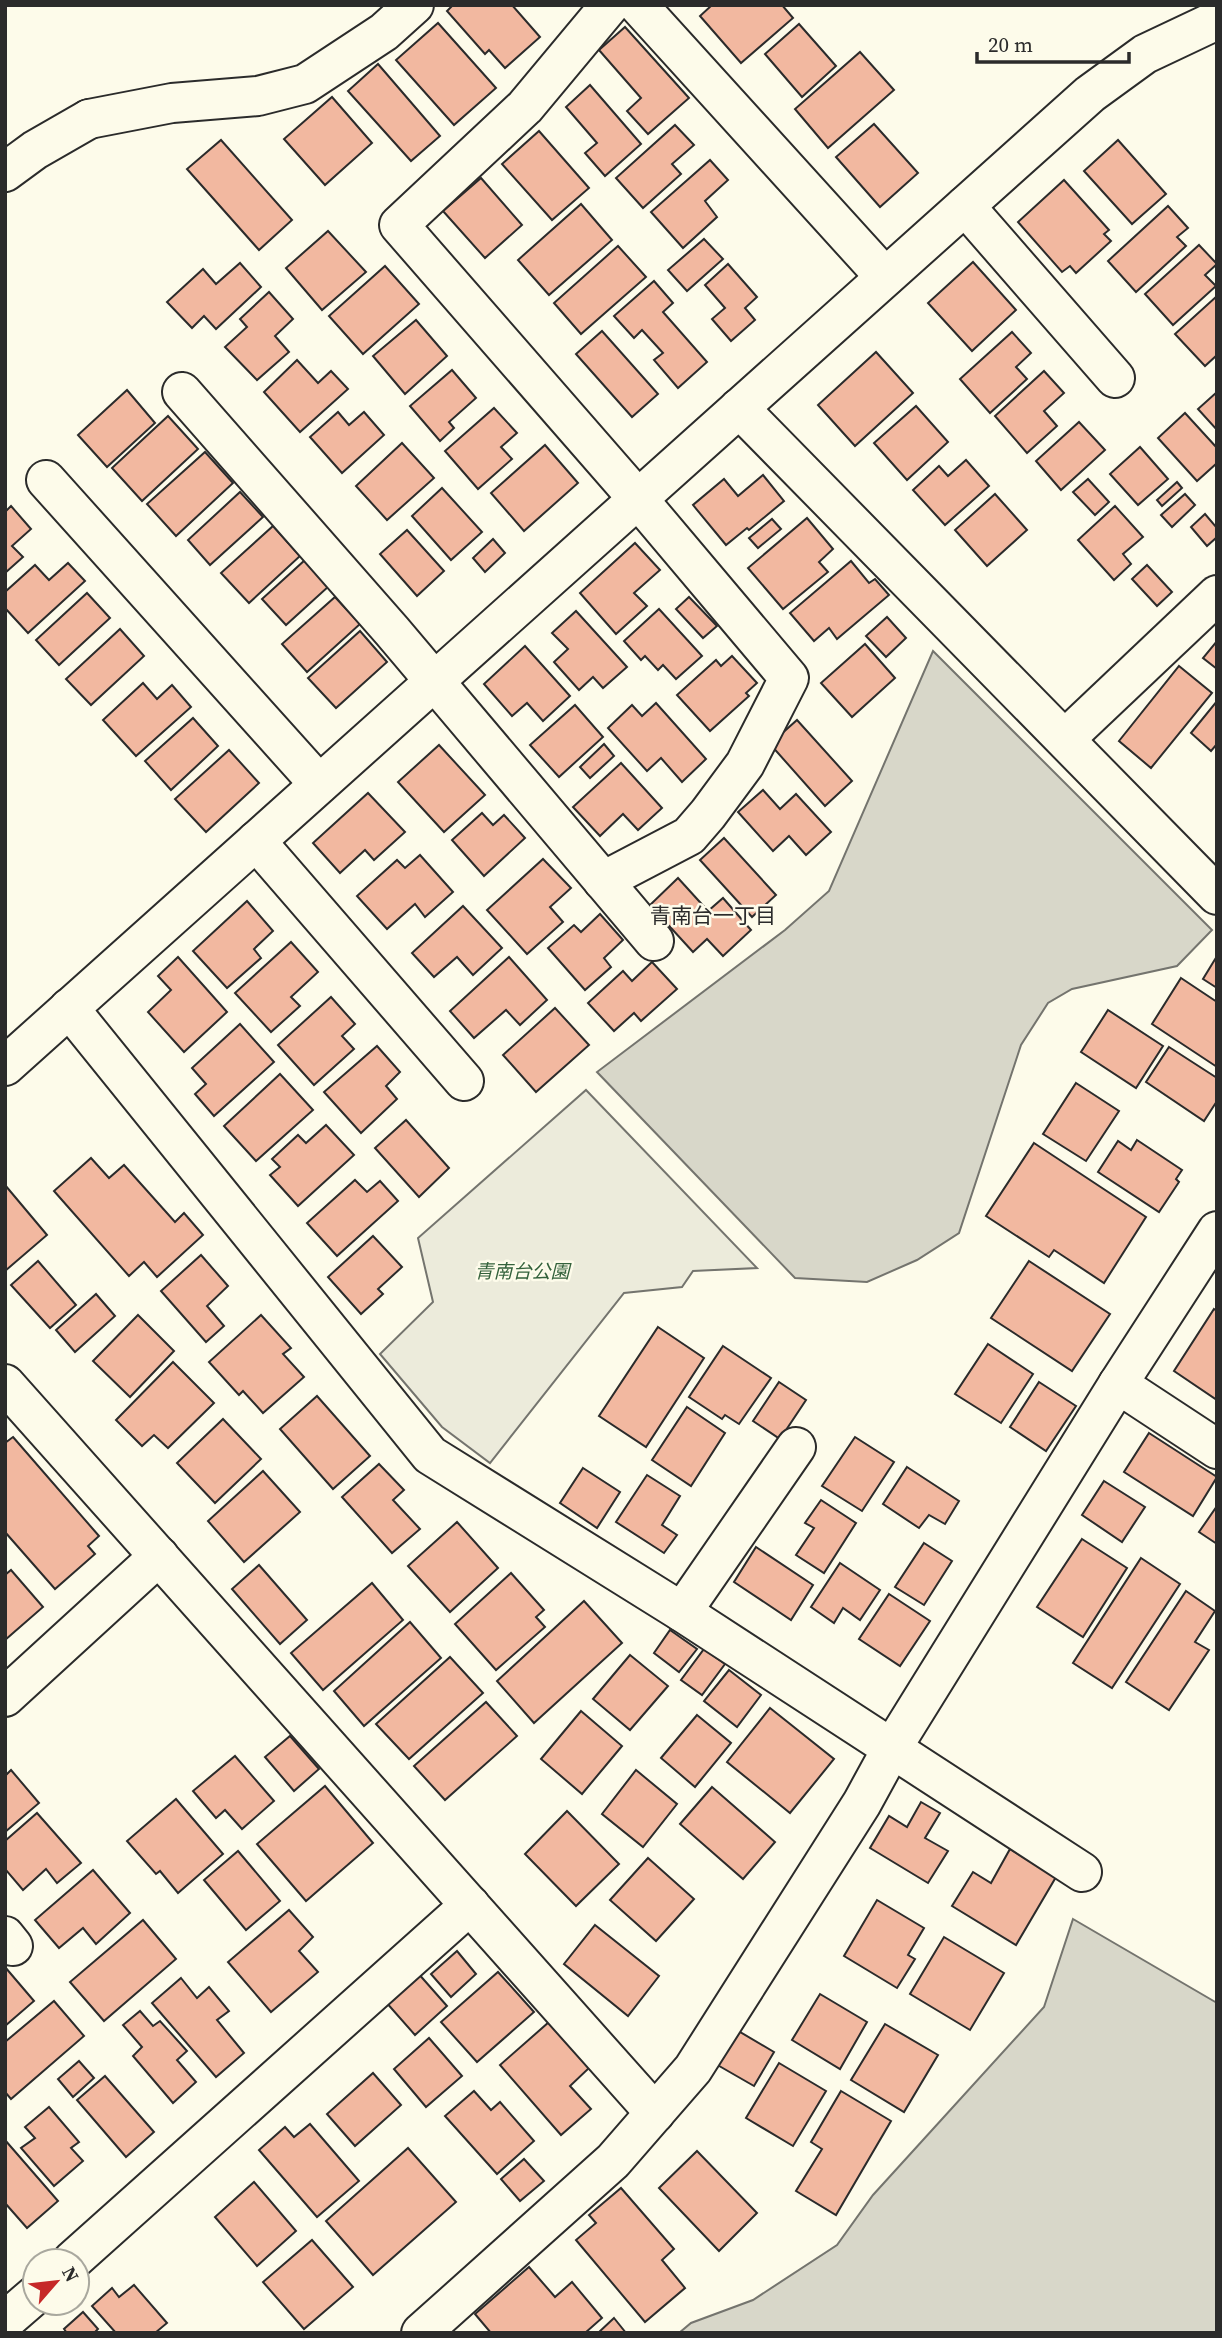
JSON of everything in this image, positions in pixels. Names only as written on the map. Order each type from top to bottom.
[{"type":"street","points":[[5,172],[35,150],[89,119],[172,103],[258,96],[305,84],[384,32],[414,5]]},
{"type":"street","points":[[603,881],[689,836],[745,764],[789,678],[638,499],[399,225],[525,107],[610,5]]},
{"type":"street","points":[[638,5],[885,277]]},
{"type":"street","points":[[5,1066],[1090,94],[1145,54],[1217,20]]},
{"type":"street","points":[[965,206],[1115,378]]},
{"type":"street","points":[[182,393],[434,681],[654,941]]},
{"type":"street","points":[[739,408],[1217,895]]},
{"type":"street","points":[[46,480],[319,784]]},
{"type":"street","points":[[1065,739],[1217,595]]},
{"type":"street","points":[[256,841],[464,1081]]},
{"type":"street","points":[[69,1008],[430,1455],[682,1612],[1082,1872]]},
{"type":"street","points":[[421,2333],[613,2161],[693,2070],[862,1803],[892,1748],[1118,1384],[1217,1231]]},
{"type":"street","points":[[5,1384],[655,2113]]},
{"type":"street","points":[[1118,1384],[1217,1449]]},
{"type":"street","points":[[682,1612],[796,1447]]},
{"type":"street","points":[[5,1697],[159,1556]]},
{"type":"street","points":[[88,2247],[470,1905]]},
{"type":"street","points":[[5,2321],[21,2307]]},
{"type":"green space","name":"青南台公園","points":[[586,1090],[757,1268],[693,1271],[682,1287],[624,1293],[490,1463],[442,1427],[380,1354],[433,1302],[418,1238]]},
{"type":"shaded area","points":[[933,651],[1212,930],[1177,966],[1072,989],[1048,1003],[1021,1045],[959,1233],[917,1260],[867,1282],[795,1278],[597,1072],[785,930],[829,891]]},
{"type":"shaded area","points":[[1073,1919],[1217,2003],[1217,2333],[679,2333],[691,2323],[753,2300],[837,2245],[873,2195],[1044,2007]]},
{"type":"building","points":[[453,5],[512,5],[540,37],[505,68],[489,50],[485,54],[447,11]]},
{"type":"building","points":[[712,5],[782,5],[793,18],[741,63],[700,16]]},
{"type":"building","points":[[438,23],[496,88],[454,125],[396,60]]},
{"type":"building","points":[[799,24],[836,66],[802,97],[765,54]]},
{"type":"building","points":[[625,27],[689,98],[648,134],[627,111],[641,98],[599,50]]},
{"type":"building","points":[[860,52],[894,90],[828,148],[795,109]]},
{"type":"building","points":[[378,64],[440,136],[411,161],[348,91]]},
{"type":"building","points":[[590,85],[641,144],[605,176],[585,153],[597,143],[566,107]]},
{"type":"building","points":[[332,97],[372,143],[325,185],[284,139]]},
{"type":"building","points":[[874,124],[918,173],[880,207],[836,157]]},
{"type":"building","points":[[675,125],[694,145],[672,164],[681,174],[643,208],[616,178]]},
{"type":"building","points":[[539,131],[589,188],[552,220],[502,164]]},
{"type":"building","points":[[221,140],[292,220],[259,250],[187,169]]},
{"type":"building","points":[[1118,140],[1166,194],[1132,224],[1084,171]]},
{"type":"building","points":[[710,160],[728,180],[705,201],[717,217],[683,248],[651,212]]},
{"type":"building","points":[[481,178],[522,225],[485,258],[443,211]]},
{"type":"building","points":[[1064,180],[1109,230],[1104,234],[1111,241],[1076,273],[1070,266],[1062,272],[1018,222]]},
{"type":"building","points":[[581,204],[612,240],[549,295],[518,260]]},
{"type":"building","points":[[1168,206],[1188,228],[1177,237],[1186,246],[1136,292],[1108,261]]},
{"type":"building","points":[[328,231],[366,272],[322,310],[286,268]]},
{"type":"building","points":[[704,239],[723,259],[687,291],[668,270]]},
{"type":"building","points":[[1199,245],[1217,264],[1205,275],[1216,286],[1173,325],[1145,294]]},
{"type":"building","points":[[618,246],[646,277],[581,334],[554,303]]},
{"type":"building","points":[[973,262],[1016,310],[972,351],[928,303]]},
{"type":"building","points":[[240,263],[261,287],[216,329],[204,316],[192,328],[167,302],[203,269],[216,284]]},
{"type":"building","points":[[728,264],[757,297],[745,308],[755,320],[731,341],[712,319],[725,308],[705,285]]},
{"type":"building","points":[[385,266],[419,304],[363,354],[329,316]]},
{"type":"building","points":[[654,281],[673,303],[663,312],[707,362],[678,388],[654,360],[663,353],[642,330],[634,338],[614,316]]},
{"type":"building","points":[[269,292],[293,319],[275,336],[289,352],[257,380],[225,347],[247,327],[240,319]]},
{"type":"building","points":[[1217,296],[1217,355],[1205,366],[1175,334]]},
{"type":"building","points":[[416,320],[447,356],[405,394],[373,356]]},
{"type":"building","points":[[602,331],[658,394],[632,417],[576,354]]},
{"type":"building","points":[[1012,332],[1031,353],[1016,367],[1027,379],[990,413],[960,379]]},
{"type":"building","points":[[876,352],[913,393],[855,446],[818,405]]},
{"type":"building","points":[[297,360],[318,383],[331,371],[348,389],[300,432],[264,392]]},
{"type":"building","points":[[452,370],[476,398],[449,422],[454,428],[440,441],[410,406]]},
{"type":"building","points":[[1044,371],[1064,393],[1044,411],[1057,426],[1027,453],[995,416]]},
{"type":"building","points":[[127,390],[155,423],[107,467],[78,435]]},
{"type":"building","points":[[1217,392],[1217,430],[1198,409]]},
{"type":"building","points":[[916,406],[948,442],[907,480],[874,443]]},
{"type":"building","points":[[494,408],[517,433],[501,447],[512,459],[478,489],[445,451]]},
{"type":"building","points":[[338,412],[349,425],[364,412],[384,435],[342,473],[310,437]]},
{"type":"building","points":[[1185,413],[1217,448],[1217,463],[1197,481],[1158,438]]},
{"type":"building","points":[[168,416],[198,449],[142,501],[112,468]]},
{"type":"building","points":[[1079,422],[1105,450],[1061,490],[1036,461]]},
{"type":"building","points":[[402,443],[434,478],[387,520],[356,486]]},
{"type":"building","points":[[545,445],[578,483],[524,531],[491,493]]},
{"type":"building","points":[[1140,447],[1168,479],[1138,505],[1110,474]]},
{"type":"building","points":[[205,452],[233,483],[176,536],[147,504]]},
{"type":"building","points":[[966,460],[989,486],[945,525],[913,490],[939,466],[948,476]]},
{"type":"building","points":[[763,475],[784,501],[726,545],[693,505],[724,479],[738,496]]},
{"type":"building","points":[[1088,479],[1109,502],[1095,515],[1073,492]]},
{"type":"building","points":[[1177,482],[1182,488],[1162,506],[1157,500]]},
{"type":"building","points":[[442,488],[482,532],[451,560],[412,516]]},
{"type":"building","points":[[240,492],[263,517],[210,565],[188,540]]},
{"type":"building","points":[[995,494],[1027,530],[987,566],[955,530]]},
{"type":"building","points":[[1185,494],[1195,505],[1172,527],[1161,515]]},
{"type":"building","points":[[11,506],[31,529],[12,546],[23,557],[5,573],[5,512]]},
{"type":"building","points":[[1115,506],[1143,537],[1123,554],[1131,564],[1114,580],[1078,540]]},
{"type":"building","points":[[1205,514],[1217,528],[1217,537],[1207,546],[1191,527]]},
{"type":"building","points":[[807,518],[833,549],[819,562],[828,572],[783,609],[748,568]]},
{"type":"building","points":[[772,519],[781,529],[758,548],[749,538]]},
{"type":"building","points":[[273,526],[300,556],[249,603],[221,573]]},
{"type":"building","points":[[407,530],[444,571],[417,596],[380,554]]},
{"type":"building","points":[[493,539],[505,553],[485,572],[473,558]]},
{"type":"building","points":[[635,543],[660,570],[634,593],[647,606],[616,634],[580,593]]},
{"type":"building","points":[[305,560],[329,586],[286,625],[262,599]]},
{"type":"building","points":[[851,561],[869,583],[875,579],[889,595],[837,639],[829,628],[814,641],[790,613]]},
{"type":"building","points":[[68,563],[85,581],[28,633],[5,608],[5,592],[35,565],[49,580]]},
{"type":"building","points":[[1147,565],[1172,592],[1157,606],[1132,579]]},
{"type":"building","points":[[87,593],[110,618],[59,665],[36,640]]},
{"type":"building","points":[[335,597],[360,624],[307,672],[282,644]]},
{"type":"building","points":[[689,597],[717,626],[703,638],[676,609]]},
{"type":"building","points":[[659,609],[702,656],[676,679],[663,665],[658,670],[645,656],[641,660],[624,641]]},
{"type":"building","points":[[576,611],[627,667],[603,688],[593,677],[579,690],[554,662],[568,649],[552,633]]},
{"type":"building","points":[[887,617],[906,638],[886,657],[866,636]]},
{"type":"building","points":[[120,629],[144,656],[91,705],[66,679]]},
{"type":"building","points":[[360,631],[387,662],[336,708],[308,678]]},
{"type":"building","points":[[1217,641],[1217,669],[1203,658]]},
{"type":"building","points":[[865,644],[895,678],[852,717],[821,683]]},
{"type":"building","points":[[525,646],[570,696],[543,721],[527,703],[512,716],[484,684]]},
{"type":"building","points":[[732,656],[757,683],[746,693],[749,696],[710,731],[677,695],[716,660],[721,666]]},
{"type":"building","points":[[1179,666],[1212,693],[1151,768],[1119,741]]},
{"type":"building","points":[[143,683],[157,699],[172,685],[191,707],[136,756],[103,720]]},
{"type":"building","points":[[1217,701],[1217,744],[1211,751],[1191,733]]},
{"type":"building","points":[[656,703],[706,759],[682,782],[661,758],[647,771],[608,728],[632,705],[642,716]]},
{"type":"building","points":[[575,705],[603,737],[559,777],[530,745]]},
{"type":"building","points":[[193,718],[218,746],[171,790],[145,761]]},
{"type":"building","points":[[797,720],[852,781],[825,806],[770,744]]},
{"type":"building","points":[[604,744],[614,756],[590,778],[580,767]]},
{"type":"building","points":[[439,745],[485,795],[444,832],[398,782]]},
{"type":"building","points":[[229,750],[259,783],[206,832],[175,799]]},
{"type":"building","points":[[621,763],[662,808],[638,830],[623,814],[600,836],[573,807]]},
{"type":"building","points":[[763,790],[780,809],[796,794],[831,832],[806,855],[789,836],[773,851],[738,812]]},
{"type":"building","points":[[368,793],[405,832],[374,860],[365,850],[340,873],[313,843]]},
{"type":"building","points":[[482,813],[493,825],[504,815],[525,838],[484,876],[452,840]]},
{"type":"building","points":[[724,838],[776,895],[752,917],[700,860]]},
{"type":"building","points":[[420,855],[453,892],[425,917],[415,904],[387,929],[357,896],[397,860],[405,868]]},
{"type":"building","points":[[543,859],[571,888],[550,907],[563,922],[527,954],[487,910]]},
{"type":"building","points":[[678,878],[708,911],[723,898],[751,930],[723,956],[707,939],[693,952],[650,905]]},
{"type":"building","points":[[247,901],[273,931],[254,949],[261,958],[227,988],[193,951]]},
{"type":"building","points":[[463,906],[502,948],[473,975],[457,957],[434,977],[412,953]]},
{"type":"building","points":[[600,914],[623,940],[604,958],[611,967],[585,990],[548,948],[574,925],[581,932]]},
{"type":"building","points":[[291,942],[318,972],[291,997],[300,1006],[271,1032],[235,993]]},
{"type":"building","points":[[1217,956],[1217,988],[1203,979]]},
{"type":"building","points":[[178,957],[227,1012],[184,1052],[148,1012],[171,990],[158,976]]},
{"type":"building","points":[[509,957],[547,1000],[520,1025],[506,1010],[474,1038],[450,1011]]},
{"type":"building","points":[[652,962],[677,989],[641,1021],[634,1013],[614,1031],[588,1003],[623,971],[632,981]]},
{"type":"building","points":[[1181,978],[1217,1002],[1217,1067],[1152,1024]]},
{"type":"building","points":[[331,997],[355,1024],[342,1036],[354,1049],[314,1085],[278,1045]]},
{"type":"building","points":[[555,1008],[589,1045],[536,1092],[503,1055]]},
{"type":"building","points":[[1108,1010],[1163,1046],[1136,1088],[1081,1052]]},
{"type":"building","points":[[240,1024],[274,1062],[214,1116],[195,1094],[206,1084],[192,1068]]},
{"type":"building","points":[[377,1046],[400,1072],[386,1086],[397,1099],[361,1133],[324,1092]]},
{"type":"building","points":[[1169,1047],[1217,1078],[1217,1101],[1204,1121],[1146,1082]]},
{"type":"building","points":[[280,1074],[313,1110],[256,1161],[224,1126]]},
{"type":"building","points":[[1076,1083],[1119,1111],[1086,1161],[1043,1134]]},
{"type":"building","points":[[406,1120],[449,1168],[419,1197],[375,1148]]},
{"type":"building","points":[[326,1125],[354,1155],[298,1206],[270,1175],[280,1167],[272,1159],[298,1135],[306,1143]]},
{"type":"building","points":[[1137,1140],[1182,1170],[1176,1179],[1179,1182],[1159,1212],[1098,1172],[1118,1141],[1131,1150]]},
{"type":"building","points":[[1034,1143],[1146,1217],[1104,1283],[1054,1250],[1049,1257],[986,1216]]},
{"type":"building","points":[[91,1158],[109,1178],[124,1165],[175,1222],[184,1213],[203,1235],[157,1277],[144,1262],[129,1276],[54,1191]]},
{"type":"building","points":[[355,1180],[367,1192],[380,1181],[398,1201],[337,1256],[307,1223]]},
{"type":"building","points":[[5,1185],[47,1235],[5,1271]]},
{"type":"building","points":[[373,1236],[402,1267],[378,1289],[383,1294],[361,1314],[328,1277]]},
{"type":"building","points":[[201,1255],[228,1286],[207,1306],[224,1326],[206,1342],[161,1291]]},
{"type":"building","points":[[38,1261],[76,1305],[50,1328],[11,1285]]},
{"type":"building","points":[[1029,1261],[1110,1314],[1072,1371],[991,1318]]},
{"type":"building","points":[[96,1294],[115,1316],[75,1352],[56,1330]]},
{"type":"building","points":[[1214,1309],[1217,1311],[1217,1400],[1174,1371]]},
{"type":"building","points":[[138,1315],[174,1351],[130,1397],[93,1361]]},
{"type":"building","points":[[261,1315],[291,1348],[283,1354],[304,1377],[263,1413],[243,1391],[239,1395],[209,1362]]},
{"type":"building","points":[[658,1327],[704,1358],[646,1447],[599,1416]]},
{"type":"building","points":[[988,1344],[1033,1374],[1001,1423],[955,1394]]},
{"type":"building","points":[[723,1346],[771,1378],[739,1424],[725,1415],[722,1419],[689,1397]]},
{"type":"building","points":[[173,1362],[214,1403],[168,1448],[154,1435],[142,1446],[116,1420]]},
{"type":"building","points":[[779,1382],[806,1400],[780,1439],[753,1421]]},
{"type":"building","points":[[1039,1382],[1076,1406],[1046,1451],[1010,1427]]},
{"type":"building","points":[[317,1396],[370,1456],[333,1489],[280,1429]]},
{"type":"building","points":[[687,1407],[725,1433],[691,1486],[652,1460]]},
{"type":"building","points":[[223,1419],[261,1459],[215,1503],[177,1463]]},
{"type":"building","points":[[1149,1433],[1217,1477],[1193,1516],[1124,1472]]},
{"type":"building","points":[[13,1437],[99,1536],[88,1546],[95,1554],[55,1589],[5,1532],[5,1443]]},
{"type":"building","points":[[855,1437],[894,1462],[862,1511],[822,1486]]},
{"type":"building","points":[[379,1464],[404,1490],[393,1500],[420,1529],[392,1553],[342,1497]]},
{"type":"building","points":[[907,1467],[959,1501],[945,1524],[929,1515],[919,1528],[883,1504]]},
{"type":"building","points":[[583,1468],[620,1492],[597,1528],[560,1503]]},
{"type":"building","points":[[263,1471],[300,1512],[244,1562],[208,1521]]},
{"type":"building","points":[[647,1475],[680,1496],[662,1525],[677,1535],[664,1553],[616,1522]]},
{"type":"building","points":[[1104,1481],[1145,1507],[1122,1542],[1082,1515]]},
{"type":"building","points":[[821,1500],[856,1523],[824,1573],[796,1555],[814,1528],[805,1523]]},
{"type":"building","points":[[1217,1506],[1217,1544],[1199,1532]]},
{"type":"building","points":[[457,1522],[498,1568],[450,1612],[408,1566]]},
{"type":"building","points":[[1082,1539],[1127,1568],[1083,1637],[1037,1607]]},
{"type":"building","points":[[924,1543],[952,1561],[924,1605],[895,1587]]},
{"type":"building","points":[[756,1547],[813,1585],[791,1620],[734,1582]]},
{"type":"building","points":[[1141,1558],[1180,1584],[1112,1688],[1073,1663]]},
{"type":"building","points":[[840,1563],[880,1590],[860,1620],[843,1608],[834,1623],[811,1607]]},
{"type":"building","points":[[259,1565],[307,1620],[280,1644],[232,1589]]},
{"type":"building","points":[[11,1570],[43,1607],[5,1640],[5,1575]]},
{"type":"building","points":[[511,1573],[544,1610],[536,1617],[545,1627],[496,1670],[455,1624]]},
{"type":"building","points":[[372,1583],[403,1620],[323,1690],[291,1653]]},
{"type":"building","points":[[1186,1591],[1215,1611],[1195,1642],[1209,1650],[1169,1710],[1126,1682]]},
{"type":"building","points":[[889,1594],[930,1621],[900,1666],[859,1639]]},
{"type":"building","points":[[584,1601],[622,1643],[534,1723],[497,1681]]},
{"type":"building","points":[[410,1622],[441,1658],[364,1726],[334,1691]]},
{"type":"building","points":[[670,1630],[697,1649],[679,1672],[654,1653]]},
{"type":"building","points":[[704,1649],[725,1664],[702,1695],[681,1680]]},
{"type":"building","points":[[630,1655],[668,1686],[630,1730],[593,1699]]},
{"type":"building","points":[[450,1657],[483,1693],[409,1759],[376,1724]]},
{"type":"building","points":[[729,1670],[761,1695],[737,1727],[704,1701]]},
{"type":"building","points":[[486,1702],[517,1736],[445,1800],[414,1766]]},
{"type":"building","points":[[770,1708],[834,1759],[790,1813],[727,1762]]},
{"type":"building","points":[[581,1711],[622,1746],[582,1794],[541,1759]]},
{"type":"building","points":[[697,1715],[731,1743],[695,1787],[661,1758]]},
{"type":"building","points":[[290,1736],[319,1769],[294,1791],[265,1757]]},
{"type":"building","points":[[235,1756],[274,1801],[242,1829],[225,1810],[216,1818],[193,1791]]},
{"type":"building","points":[[11,1770],[39,1803],[5,1832],[5,1776]]},
{"type":"building","points":[[636,1770],[677,1804],[643,1847],[602,1814]]},
{"type":"building","points":[[325,1786],[373,1843],[306,1901],[257,1844]]},
{"type":"building","points":[[712,1787],[775,1842],[743,1879],[680,1824]]},
{"type":"building","points":[[176,1799],[223,1854],[178,1893],[160,1871],[156,1874],[127,1841]]},
{"type":"building","points":[[921,1802],[940,1813],[925,1838],[948,1851],[928,1883],[870,1848],[889,1816],[907,1827]]},
{"type":"building","points":[[567,1811],[619,1864],[576,1906],[525,1854]]},
{"type":"building","points":[[37,1813],[81,1863],[57,1883],[46,1869],[23,1890],[5,1869],[5,1841]]},
{"type":"building","points":[[1010,1849],[1056,1877],[1016,1945],[952,1906],[973,1872],[991,1883]]},
{"type":"building","points":[[238,1851],[280,1901],[246,1930],[204,1880]]},
{"type":"building","points":[[648,1858],[694,1899],[656,1941],[610,1900]]},
{"type":"building","points":[[93,1870],[130,1913],[96,1944],[83,1928],[59,1948],[35,1920]]},
{"type":"building","points":[[877,1900],[924,1928],[908,1955],[915,1959],[897,1988],[844,1956]]},
{"type":"building","points":[[289,1910],[313,1937],[299,1951],[318,1972],[271,2012],[228,1962]]},
{"type":"building","points":[[143,1920],[176,1959],[104,2021],[70,1982]]},
{"type":"building","points":[[595,1925],[659,1976],[628,2016],[564,1964]]},
{"type":"building","points":[[944,1937],[1004,1973],[970,2030],[910,1994]]},
{"type":"building","points":[[457,1951],[476,1974],[451,1997],[431,1974]]},
{"type":"building","points":[[5,1967],[34,2001],[5,2026]]},
{"type":"building","points":[[417,1972],[447,2006],[415,2035],[385,2001]]},
{"type":"building","points":[[498,1972],[534,2012],[477,2062],[441,2022]]},
{"type":"building","points":[[181,1978],[197,1998],[209,1987],[229,2011],[217,2020],[244,2053],[216,2077],[152,2003]]},
{"type":"building","points":[[820,1994],[867,2022],[840,2069],[792,2040]]},
{"type":"building","points":[[54,2001],[84,2036],[11,2099],[5,2092],[5,2042]]},
{"type":"building","points":[[140,2011],[153,2026],[160,2021],[187,2051],[177,2060],[196,2082],[173,2103],[133,2056],[142,2047],[123,2025]]},
{"type":"building","points":[[549,2022],[589,2068],[570,2086],[591,2109],[561,2135],[500,2065]]},
{"type":"building","points":[[885,2024],[938,2055],[904,2112],[851,2080]]},
{"type":"building","points":[[735,2029],[774,2052],[754,2086],[714,2063]]},
{"type":"building","points":[[429,2038],[462,2076],[426,2107],[394,2069]]},
{"type":"building","points":[[79,2061],[94,2078],[73,2097],[58,2079]]},
{"type":"building","points":[[779,2063],[826,2091],[793,2146],[746,2118]]},
{"type":"building","points":[[373,2073],[401,2105],[355,2146],[327,2114]]},
{"type":"building","points":[[105,2076],[154,2132],[126,2157],[77,2100]]},
{"type":"building","points":[[474,2091],[491,2110],[500,2102],[534,2141],[497,2174],[445,2116]]},
{"type":"building","points":[[841,2091],[891,2121],[836,2215],[796,2191],[822,2149],[811,2142]]},
{"type":"building","points":[[49,2107],[79,2142],[71,2148],[83,2161],[54,2186],[21,2148],[35,2138],[25,2127]]},
{"type":"building","points":[[310,2124],[359,2181],[317,2217],[259,2150],[285,2127],[294,2137]]},
{"type":"building","points":[[5,2140],[58,2201],[27,2228],[5,2203]]},
{"type":"building","points":[[408,2148],[456,2202],[373,2275],[326,2221]]},
{"type":"building","points":[[697,2151],[757,2213],[719,2251],[659,2188]]},
{"type":"building","points":[[524,2159],[544,2181],[520,2201],[501,2179]]},
{"type":"building","points":[[254,2182],[296,2231],[257,2266],[215,2217]]},
{"type":"building","points":[[621,2188],[674,2249],[662,2260],[685,2288],[645,2322],[576,2240],[596,2223],[589,2215]]},
{"type":"building","points":[[312,2240],[353,2287],[304,2329],[263,2282]]},
{"type":"building","points":[[529,2267],[555,2297],[572,2282],[602,2318],[585,2333],[491,2333],[475,2314]]},
{"type":"building","points":[[134,2285],[167,2323],[155,2333],[116,2333],[92,2306],[112,2288],[119,2297]]},
{"type":"building","points":[[77,2317],[87,2317],[98,2329],[94,2333],[67,2333],[64,2329]]},
{"type":"building","points":[[614,2318],[626,2333],[598,2333]]},
{"type":"district","name":"青南台一丁目","points":[[713,916]]}]
